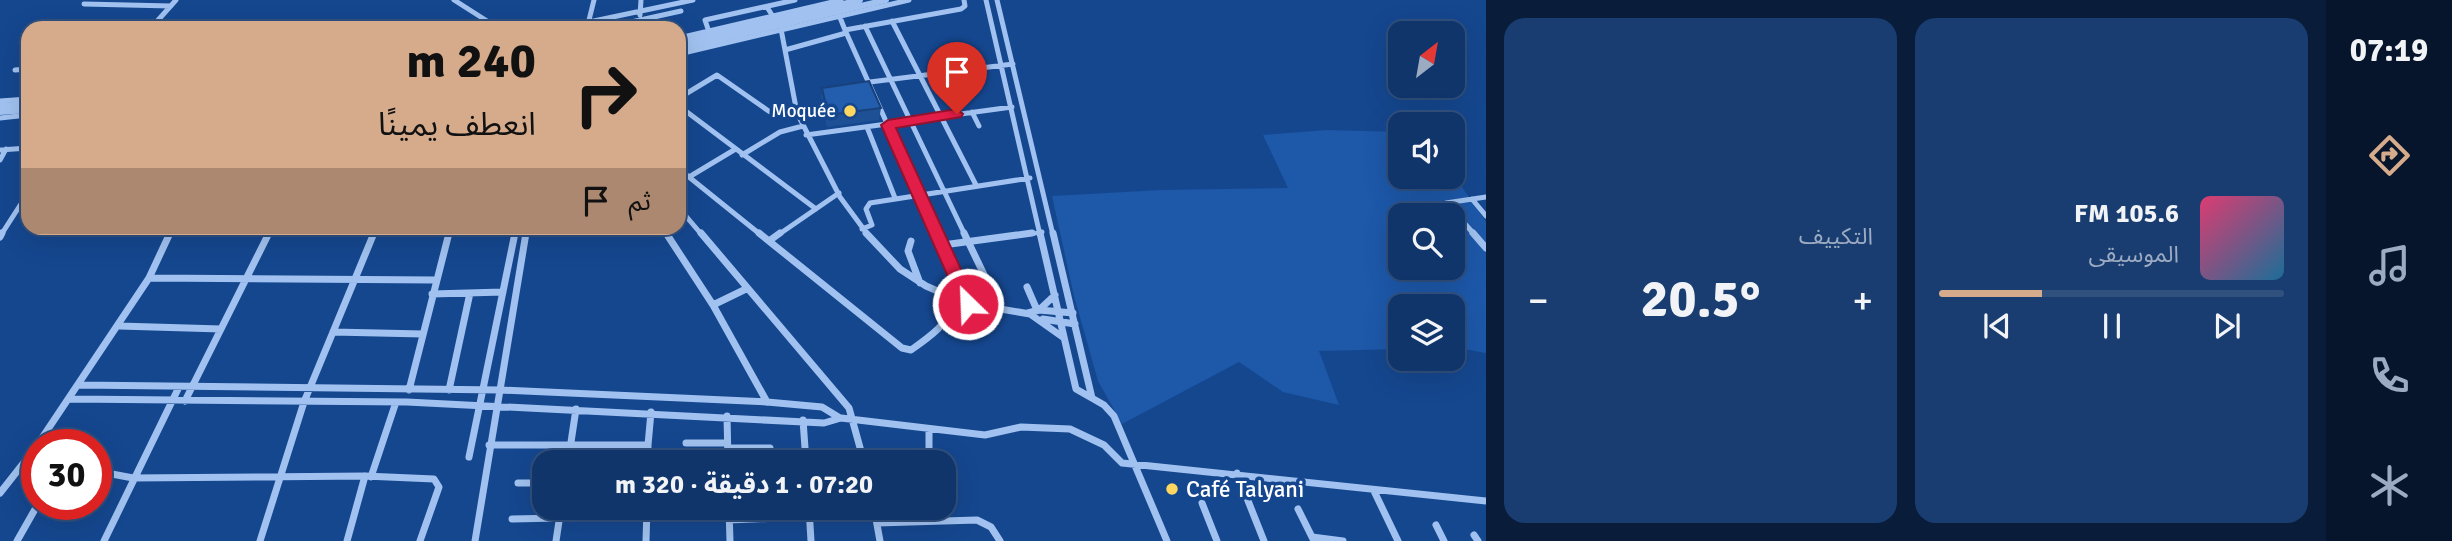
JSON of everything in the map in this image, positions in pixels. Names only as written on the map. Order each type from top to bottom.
[{"type":"street","points":[[88,0],[84,4],[170,6]]},
{"type":"street","points":[[157,21],[176,0]]},
{"type":"street","points":[[454,0],[487,21]]},
{"type":"street","points":[[589,21],[594,0]]},
{"type":"street","points":[[641,0],[641,20]]},
{"type":"street","points":[[604,21],[690,0]]},
{"type":"street","points":[[709,32],[705,20],[795,0]]},
{"type":"street","points":[[778,24],[839,0]]},
{"type":"street","points":[[686,49],[860,0]]},
{"type":"street","points":[[686,38],[709,32],[778,24],[886,0]]},
{"type":"street","points":[[686,39],[839,15],[909,0]]},
{"type":"street","points":[[785,50],[865,26],[961,9],[965,6],[964,0]]},
{"type":"street","points":[[986,0],[1076,390],[1093,398],[1114,416],[1167,541]]},
{"type":"street","points":[[997,0],[1093,398]]},
{"type":"street","points":[[767,6],[778,24],[797,113],[806,135],[862,229],[897,267],[920,283],[968,304],[1075,324]]},
{"type":"street","points":[[636,21],[681,11]]},
{"type":"street","points":[[839,15],[968,304]]},
{"type":"street","points":[[892,21],[976,186]]},
{"type":"street","points":[[865,26],[1001,310]]},
{"type":"street","points":[[870,82],[1013,64]]},
{"type":"street","points":[[15,70],[21,70]]},
{"type":"street","points":[[686,94],[717,75],[770,112],[797,113]]},
{"type":"street","points":[[0,104],[21,102]]},
{"type":"street","points":[[806,135],[1021,105]]},
{"type":"street","points":[[686,112],[816,209]]},
{"type":"street","points":[[972,112],[979,126]]},
{"type":"street","points":[[0,115],[21,114]]},
{"type":"street","points":[[742,155],[780,132],[803,126]]},
{"type":"street","points":[[866,127],[895,198]]},
{"type":"street","points":[[0,160],[3,150],[21,149]]},
{"type":"street","points":[[689,177],[734,150]]},
{"type":"street","points":[[686,175],[906,350],[911,350],[941,328],[953,314],[957,300]]},
{"type":"street","points":[[862,229],[872,225],[867,204],[1039,177]]},
{"type":"street","points":[[769,241],[839,193]]},
{"type":"street","points":[[1486,197],[1446,203],[1486,248]]},
{"type":"street","points":[[1472,199],[1486,216]]},
{"type":"street","points":[[0,237],[21,204]]},
{"type":"street","points":[[686,216],[849,408],[861,450]]},
{"type":"street","points":[[943,246],[1051,230]]},
{"type":"street","points":[[48,429],[149,278],[170,235]]},
{"type":"street","points":[[185,401],[268,235]]},
{"type":"street","points":[[260,541],[304,402],[373,235]]},
{"type":"street","points":[[409,390],[448,235]]},
{"type":"street","points":[[469,457],[515,235]]},
{"type":"street","points":[[475,541],[526,235]]},
{"type":"street","points":[[667,235],[713,305],[766,402]]},
{"type":"street","points":[[911,241],[908,251],[920,283]]},
{"type":"street","points":[[149,278],[248,276],[435,280]]},
{"type":"street","points":[[1027,287],[1038,310]]},
{"type":"street","points":[[713,305],[746,289]]},
{"type":"street","points":[[432,294],[503,292]]},
{"type":"street","points":[[449,390],[470,293]]},
{"type":"street","points":[[1038,310],[1055,295]]},
{"type":"street","points":[[1026,313],[1038,310],[1073,313]]},
{"type":"street","points":[[1040,318],[1064,338]]},
{"type":"street","points":[[119,326],[221,330]]},
{"type":"street","points":[[333,332],[423,334]]},
{"type":"street","points":[[79,384],[501,390],[766,402],[822,407],[841,418]]},
{"type":"street","points":[[103,541],[179,387]]},
{"type":"street","points":[[70,399],[478,404],[824,423],[841,418],[985,435],[1021,427],[1070,429],[1088,435],[1122,463],[1486,501]]},
{"type":"street","points":[[347,541],[396,402]]},
{"type":"street","points":[[571,450],[576,409]]},
{"type":"street","points":[[648,450],[651,412]]},
{"type":"street","points":[[727,416],[727,450]]},
{"type":"street","points":[[803,420],[805,450]]},
{"type":"street","points":[[929,429],[929,450]]},
{"type":"street","points":[[686,443],[771,448]]},
{"type":"street","points":[[489,445],[648,445]]},
{"type":"street","points":[[0,493],[21,468]]},
{"type":"street","points":[[1237,473],[1264,541]]},
{"type":"street","points":[[112,474],[133,478],[368,476],[438,482],[420,541]]},
{"type":"street","points":[[518,483],[532,483]]},
{"type":"street","points":[[1374,491],[1398,541]]},
{"type":"street","points":[[1202,503],[1217,541]]},
{"type":"street","points":[[1298,509],[1312,539],[1337,538],[1343,541]]},
{"type":"street","points":[[512,519],[532,519]]},
{"type":"street","points":[[17,541],[29,520]]},
{"type":"street","points":[[556,541],[560,520]]},
{"type":"street","points":[[646,541],[647,520]]},
{"type":"street","points":[[729,520],[730,541]]},
{"type":"street","points":[[809,520],[810,541]]},
{"type":"street","points":[[876,520],[880,541]]},
{"type":"street","points":[[877,523],[977,520],[991,527],[1000,541]]},
{"type":"street","points":[[1436,525],[1444,541]]},
{"type":"shaded area","points":[[1326,130],[1388,132],[1388,189],[1463,189],[1486,222],[1486,353],[1465,349],[1465,294],[1388,294],[1388,349],[1319,351],[1339,405],[1283,392],[1239,362],[1122,424],[1098,381],[1074,296],[1052,196],[1161,190],[1288,188],[1263,135]]},
{"type":"building","points":[[869,81],[881,108],[828,115],[822,88]]},
{"type":"place","name":"Moquée","points":[[850,111]]},
{"type":"place","name":"Café Talyani","points":[[1172,489]]},
{"type":"route","points":[[957,114],[888,125],[968,304]]}]
